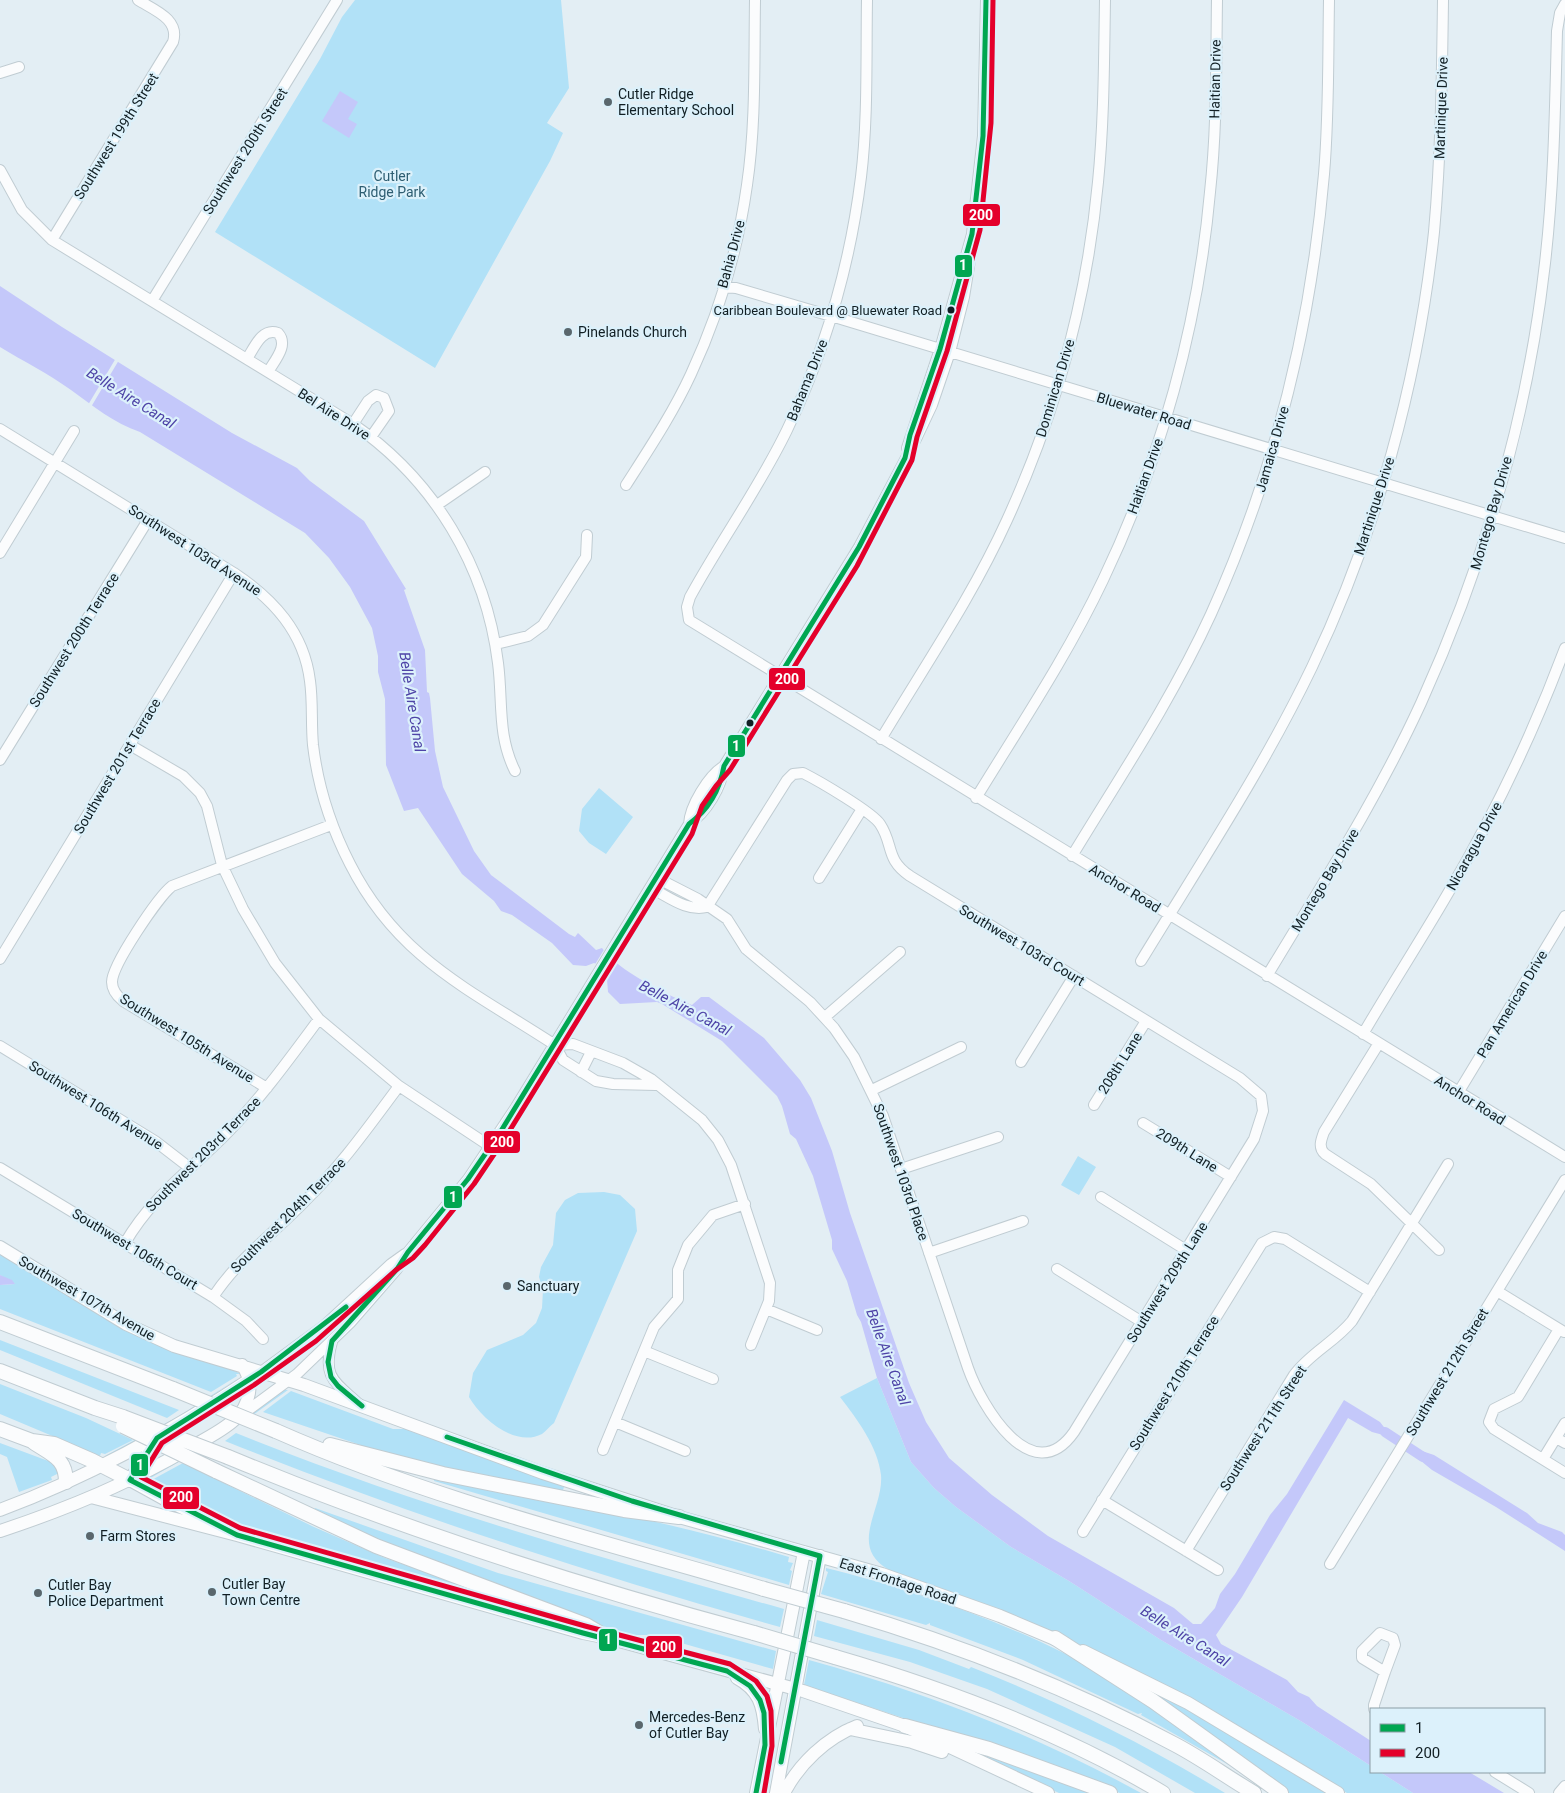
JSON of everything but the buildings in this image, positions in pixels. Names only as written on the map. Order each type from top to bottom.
[{"type":"highway","points":[[0,1322],[377,1471],[474,1504],[844,1611],[970,1651],[1063,1689],[1175,1744],[1254,1793]]},
{"type":"highway","points":[[0,1371],[119,1419],[216,1471],[370,1544],[586,1625],[608,1638]]},
{"type":"highway","points":[[119,1419],[228,1457],[333,1500],[456,1543],[593,1587],[835,1657],[960,1696],[1083,1750],[1163,1793]]},
{"type":"highway","points":[[0,1429],[32,1442],[62,1462],[65,1468],[66,1482]]},
{"type":"highway","points":[[276,1431],[443,1474],[624,1510],[679,1518]]},
{"type":"highway","points":[[32,1442],[54,1444],[130,1480]]},
{"type":"highway","points":[[1055,1638],[1153,1702],[1281,1793]]},
{"type":"highway","points":[[905,1726],[990,1749],[1110,1793]]},
{"type":"main road","name":"Southwest 107th Avenue","points":[[0,1247],[144,1333],[179,1348],[261,1372]]},
{"type":"main road","points":[[0,1531],[91,1497],[130,1480],[167,1461],[235,1419],[249,1395],[250,1379],[242,1365]]},
{"type":"main road","points":[[0,1510],[103,1466],[157,1438],[261,1372]]},
{"type":"main road","name":"East Frontage Road","points":[[261,1372],[362,1406],[543,1473],[679,1518],[882,1574],[1055,1638],[1137,1675],[1188,1703],[1338,1793]]},
{"type":"main road","points":[[130,1480],[157,1438]]},
{"type":"main road","points":[[130,1480],[236,1535]]},
{"type":"main road","points":[[91,1497],[236,1535],[583,1633],[608,1638],[796,1689],[905,1726],[1048,1793]]},
{"type":"main road","points":[[756,1793],[804,1552]]},
{"type":"main road","points":[[776,1793],[820,1556]]},
{"type":"main road","points":[[727,1671],[750,1686],[760,1700],[764,1713],[765,1745]]},
{"type":"main road","points":[[784,1793],[794,1776],[818,1750],[850,1729],[881,1718]]},
{"type":"main road","points":[[850,1729],[912,1742],[996,1770]]},
{"type":"street","name":"Southwest 199th Street","points":[[52,240],[173,42],[174,31],[167,18],[138,0]]},
{"type":"street","name":"Southwest 200th Street","points":[[152,301],[337,0]]},
{"type":"street","name":"Bahia Drive","points":[[626,485],[690,375],[723,287],[747,185],[753,121],[755,0]]},
{"type":"street","name":"Bahama Drive","points":[[688,616],[687,607],[690,597],[754,491],[787,430],[813,370],[831,316],[849,252],[861,176],[866,106],[867,0]]},
{"type":"street","points":[[235,1419],[289,1380],[332,1341],[385,1284],[491,1147],[689,824],[699,818],[723,778],[724,766],[859,547],[905,458],[910,435],[945,350],[964,260],[969,247],[982,144],[986,0]]},
{"type":"street","name":"Dominican Drive","points":[[881,739],[956,616],[997,541],[1033,458],[1058,385],[1080,302],[1093,226],[1102,119],[1105,0]]},
{"type":"street","name":"Haitian Drive","points":[[976,798],[1052,675],[1100,587],[1140,492],[1166,417],[1191,318],[1208,218],[1215,108],[1217,0]]},
{"type":"street","name":"Jamaica Drive","points":[[1072,856],[1155,720],[1206,625],[1240,546],[1273,449],[1305,320],[1318,233],[1325,160],[1329,0]]},
{"type":"street","name":"Martinique Drive","points":[[1141,961],[1250,785],[1297,697],[1343,594],[1382,483],[1415,353],[1431,252],[1440,158],[1443,0]]},
{"type":"street","name":"Montego Bay Drive","points":[[1267,976],[1358,825],[1412,723],[1462,603],[1492,516],[1518,416],[1538,315],[1551,202],[1557,31],[1560,13],[1565,4]]},
{"type":"street","points":[[0,73],[19,67]]},
{"type":"street","points":[[1555,120],[1565,125]]},
{"type":"street","name":"Bel Aire Drive","points":[[0,170],[22,210],[52,240],[353,424],[406,468],[437,505],[474,570],[491,621],[496,644],[502,736],[515,770]]},
{"type":"street","name":"Bluewater Road","points":[[723,287],[736,288],[831,316],[1565,538]]},
{"type":"street","points":[[247,360],[264,334],[269,331],[278,333],[282,338],[283,345],[268,372]]},
{"type":"street","points":[[353,424],[371,398],[376,395],[384,398],[389,411],[371,437]]},
{"type":"street","name":"Southwest 103rd Avenue","points":[[0,429],[234,573],[262,593],[284,616],[303,654],[310,680],[316,765],[331,825],[366,891],[393,927],[412,947],[455,982],[555,1044],[573,1044],[623,1063],[651,1078],[656,1085],[690,1109],[718,1140],[745,1204],[770,1283],[770,1295],[766,1309],[751,1345]]},
{"type":"street","points":[[0,552],[74,431]]},
{"type":"street","points":[[437,505],[484,472]]},
{"type":"street","name":"Southwest 200th Terrace","points":[[0,760],[148,520]]},
{"type":"street","points":[[496,644],[528,636],[542,625],[586,557],[587,535]]},
{"type":"street","name":"Southwest 201st Terrace","points":[[0,959],[234,573]]},
{"type":"street","name":"Anchor Road","points":[[688,616],[694,625],[1565,1158]]},
{"type":"street","name":"Nicaragua Drive","points":[[1363,1034],[1451,888],[1494,810],[1539,713],[1565,648]]},
{"type":"street","points":[[130,744],[183,776],[197,788],[207,806],[222,865],[243,909],[275,963],[319,1019],[399,1086],[491,1147]]},
{"type":"street","name":"Southwest 103rd Court","points":[[707,907],[785,782],[796,773],[808,775],[879,822],[886,834],[892,858],[904,872],[1255,1088],[1261,1096],[1264,1105]]},
{"type":"street","points":[[819,878],[862,809]]},
{"type":"street","points":[[222,865],[331,825]]},
{"type":"street","name":"Southwest 105th Avenue","points":[[222,865],[177,883],[162,895],[116,968],[112,984],[115,993],[123,1001],[267,1088]]},
{"type":"street","name":"Southwest 103rd Place","points":[[657,878],[698,900],[731,923],[746,949],[786,980],[825,1017],[854,1057],[872,1090],[883,1116],[972,1379],[986,1407],[1003,1430],[1021,1446],[1041,1452],[1054,1449]]},
{"type":"street","name":"Southwest 103rd Place","points":[[651,888],[688,907],[697,910],[707,907]]},
{"type":"street","name":"Pan American Drive","points":[[1458,1093],[1565,916]]},
{"type":"street","points":[[825,1017],[900,952]]},
{"type":"street","points":[[1021,1062],[1074,976]]},
{"type":"street","name":"Southwest 203rd Terrace","points":[[125,1243],[148,1207],[229,1131],[267,1088],[319,1019]]},
{"type":"street","name":"208th Lane","points":[[1094,1105],[1146,1020]]},
{"type":"street","points":[[1379,1043],[1324,1132],[1321,1142],[1325,1154],[1371,1184],[1439,1250]]},
{"type":"street","name":"Southwest 103rd Avenue","points":[[555,1044],[562,1060],[596,1081],[607,1084],[656,1085]]},
{"type":"street","name":"Southwest 106th Avenue","points":[[0,1046],[155,1141],[190,1168]]},
{"type":"street","points":[[872,1090],[962,1047]]},
{"type":"street","points":[[581,1072],[591,1052]]},
{"type":"street","name":"Southwest 204th Terrace","points":[[213,1297],[230,1272],[287,1220],[336,1168],[399,1086]]},
{"type":"street","name":"Southwest 209th Lane","points":[[1054,1449],[1071,1436],[1231,1177],[1257,1134],[1264,1105]]},
{"type":"street","name":"209th Lane","points":[[1143,1123],[1231,1177]]},
{"type":"street","points":[[901,1169],[998,1137]]},
{"type":"street","name":"Southwest 211th Street","points":[[1186,1551],[1294,1376],[1308,1359],[1347,1328],[1448,1164]]},
{"type":"street","name":"Southwest 106th Court","points":[[0,1168],[213,1297],[246,1321],[263,1339]]},
{"type":"street","name":"Southwest 212th Street","points":[[1330,1564],[1565,1180]]},
{"type":"street","points":[[1101,1198],[1186,1250]]},
{"type":"street","points":[[602,1450],[656,1324],[678,1300],[678,1270],[691,1240],[713,1215],[745,1204]]},
{"type":"street","points":[[929,1252],[1023,1221]]},
{"type":"street","name":"Southwest 210th Terrace","points":[[1083,1532],[1258,1248],[1270,1238],[1285,1239],[1370,1292]]},
{"type":"street","points":[[261,1372],[324,1325],[391,1264],[408,1252]]},
{"type":"street","points":[[1057,1269],[1142,1322]]},
{"type":"street","points":[[1497,1291],[1562,1331],[1518,1397],[1498,1406],[1489,1417],[1489,1422],[1494,1429],[1565,1472]]},
{"type":"street","points":[[766,1309],[817,1330]]},
{"type":"street","points":[[332,1341],[328,1362],[331,1377],[338,1386],[362,1406]]},
{"type":"street","points":[[644,1351],[713,1379]]},
{"type":"street","points":[[615,1422],[685,1450]]},
{"type":"street","points":[[1543,1459],[1561,1440],[1565,1423]]},
{"type":"street","points":[[1102,1500],[1218,1570]]},
{"type":"street","points":[[1374,1708],[1385,1672]]},
{"type":"street","points":[[1496,1773],[1529,1793]]},
{"type":"street","points":[[1558,1793],[1565,1786]]},
{"type":"green space","name":"Cutler Ridge Park","points":[[355,0],[561,0],[569,88],[547,123],[563,133],[550,161],[435,368],[215,232],[320,59],[342,17]]},
{"type":"green space","points":[[599,788],[633,817],[606,854],[589,843],[579,831],[582,809]]},
{"type":"green space","points":[[1078,1156],[1096,1167],[1079,1195],[1061,1185]]},
{"type":"green space","points":[[604,1192],[620,1195],[635,1209],[637,1231],[554,1423],[542,1434],[532,1437],[510,1434],[490,1422],[469,1397],[473,1373],[487,1350],[523,1335],[536,1323],[542,1308],[543,1290],[539,1277],[541,1267],[553,1245],[556,1213],[565,1200],[578,1193]]},
{"type":"green space","points":[[0,1253],[111,1321],[168,1348],[199,1360],[232,1369],[240,1374],[236,1374],[237,1376],[211,1392],[0,1309],[0,1285],[15,1284],[0,1275]]},
{"type":"green space","points":[[0,1340],[179,1410],[167,1418],[0,1350]]},
{"type":"green space","points":[[240,1377],[180,1417],[106,1459],[105,1456],[179,1416]]},
{"type":"green space","points":[[877,1378],[911,1462],[934,1488],[956,1507],[1011,1547],[1069,1581],[1161,1640],[1304,1723],[1370,1765],[1370,1773],[1382,1773],[1413,1793],[1347,1793],[1186,1696],[1117,1661],[997,1608],[889,1570],[877,1560],[870,1550],[870,1526],[878,1501],[881,1475],[876,1454],[866,1434],[840,1397]]},
{"type":"green space","points":[[0,1384],[86,1418],[133,1440],[105,1454],[101,1453],[100,1456],[0,1414]]},
{"type":"green space","points":[[284,1390],[288,1390],[219,1439],[147,1480],[147,1478],[222,1434]]},
{"type":"green space","points":[[291,1391],[393,1429],[412,1429],[564,1487],[562,1493],[552,1488],[534,1486],[390,1455],[263,1412]]},
{"type":"green space","points":[[236,1433],[371,1484],[439,1507],[645,1570],[784,1609],[780,1627],[639,1586],[431,1518],[225,1441]]},
{"type":"green space","points":[[0,1443],[51,1462],[59,1473],[51,1477],[52,1480],[19,1492],[7,1457],[0,1454]]},
{"type":"green space","points":[[183,1463],[314,1527],[385,1558],[528,1608],[534,1613],[233,1527],[206,1515],[150,1485],[148,1482]]},
{"type":"green space","points":[[435,1476],[658,1522],[789,1557],[788,1562],[793,1563],[790,1570],[792,1571],[789,1585],[434,1481]]},
{"type":"green space","points":[[315,1508],[498,1573],[776,1651],[773,1669],[653,1635],[631,1635],[574,1617],[312,1513]]},
{"type":"green space","points":[[826,1568],[934,1600],[1043,1643],[1108,1677],[1147,1702],[1260,1783],[1250,1780],[1250,1777],[1141,1715],[1142,1713],[1138,1714],[1023,1660],[930,1625],[930,1623],[926,1625],[821,1594],[828,1572]]},
{"type":"green space","points":[[817,1620],[919,1650],[1004,1680],[1101,1724],[1225,1793],[1195,1793],[1115,1747],[987,1689],[910,1662],[814,1636]]},
{"type":"green space","points":[[809,1660],[895,1686],[979,1717],[1061,1752],[1141,1793],[1120,1793],[1071,1774],[804,1685]]},
{"type":"green space","points":[[1121,1675],[1184,1708],[1328,1793],[1289,1793]]},
{"type":"green space","points":[[959,1746],[1095,1793],[1059,1793]]},
{"type":"water","points":[[340,91],[358,102],[348,119],[357,124],[349,138],[322,121]]},
{"type":"water","name":"Belle Aire Canal","points":[[0,286],[232,433],[297,468],[310,481],[364,521],[406,589],[404,590],[425,650],[427,692],[430,698],[435,751],[443,787],[474,851],[491,875],[569,934],[575,937],[578,933],[596,950],[602,948],[630,973],[692,1005],[701,997],[709,997],[764,1038],[800,1080],[811,1098],[832,1151],[850,1213],[909,1383],[926,1422],[949,1458],[992,1495],[1048,1536],[1174,1608],[1193,1624],[1201,1624],[1215,1608],[1220,1594],[1235,1574],[1270,1515],[1287,1494],[1344,1400],[1380,1422],[1387,1431],[1397,1437],[1395,1441],[1387,1436],[1372,1432],[1348,1418],[1242,1597],[1216,1635],[1221,1644],[1287,1680],[1298,1692],[1309,1697],[1317,1706],[1370,1740],[1370,1765],[1304,1723],[1161,1640],[1069,1581],[1011,1547],[956,1507],[934,1488],[911,1462],[877,1378],[847,1281],[832,1249],[832,1240],[813,1176],[796,1139],[790,1134],[777,1096],[722,1041],[662,1004],[657,1002],[620,1004],[608,992],[607,979],[610,970],[594,963],[586,966],[573,965],[552,943],[512,915],[501,911],[494,901],[462,874],[418,808],[404,811],[386,765],[385,699],[378,672],[378,656],[372,628],[350,587],[329,558],[305,533],[140,432],[113,419],[54,378],[0,347]]},
{"type":"water","points":[[0,1275],[12,1280],[15,1284],[0,1285]]},
{"type":"water","points":[[1413,1448],[1434,1455],[1527,1513],[1538,1523],[1562,1532],[1565,1535],[1565,1551],[1496,1507],[1432,1470],[1410,1452]]},
{"type":"water","points":[[1382,1773],[1471,1773],[1504,1793],[1413,1793]]},
{"type":"pier","points":[[116,358],[119,360],[91,407],[88,405]]},
{"type":"pier","points":[[605,948],[615,959],[607,972],[594,966]]},
{"type":"waterway","points":[[1385,1432],[1423,1457]]},
{"type":"transit line","name":"1","points":[[362,1406],[338,1386],[331,1377],[328,1362],[332,1341],[397,1269],[408,1252],[468,1179],[501,1131],[689,824],[702,812],[712,798],[720,783],[724,766],[859,547],[905,458],[910,435],[940,349],[972,234],[983,136],[986,0]]},
{"type":"transit line","name":"200","points":[[764,1793],[772,1746],[771,1711],[767,1696],[756,1681],[730,1664],[585,1626],[240,1528],[141,1477],[162,1443],[254,1385],[316,1341],[396,1270],[413,1258],[474,1184],[507,1135],[692,834],[702,806],[730,770],[857,566],[912,460],[917,437],[947,351],[980,230],[991,123],[993,0]]},
{"type":"transit line","name":"1","points":[[346,1307],[261,1372],[157,1438],[130,1480],[237,1535],[583,1633],[727,1671],[750,1686],[760,1700],[764,1713],[765,1745],[756,1793]]},
{"type":"transit line","name":"1","points":[[447,1437],[632,1501],[820,1556],[781,1762]]},
{"type":"place","name":"Cutler Ridge Elementary School","points":[[608,102]]},
{"type":"place","name":"Caribbean Boulevard @ Bluewater Road","points":[[951,310]]},
{"type":"place","name":"Pinelands Church","points":[[568,332]]},
{"type":"place","name":"Sanctuary","points":[[507,1286]]},
{"type":"place","name":"Farm Stores","points":[[90,1536]]},
{"type":"place","name":"Cutler Bay Town Centre","points":[[212,1592]]},
{"type":"place","name":"Cutler Bay Police Department","points":[[38,1593]]},
{"type":"place","name":"Mercedes-Benz of Cutler Bay","points":[[639,1725]]}]
